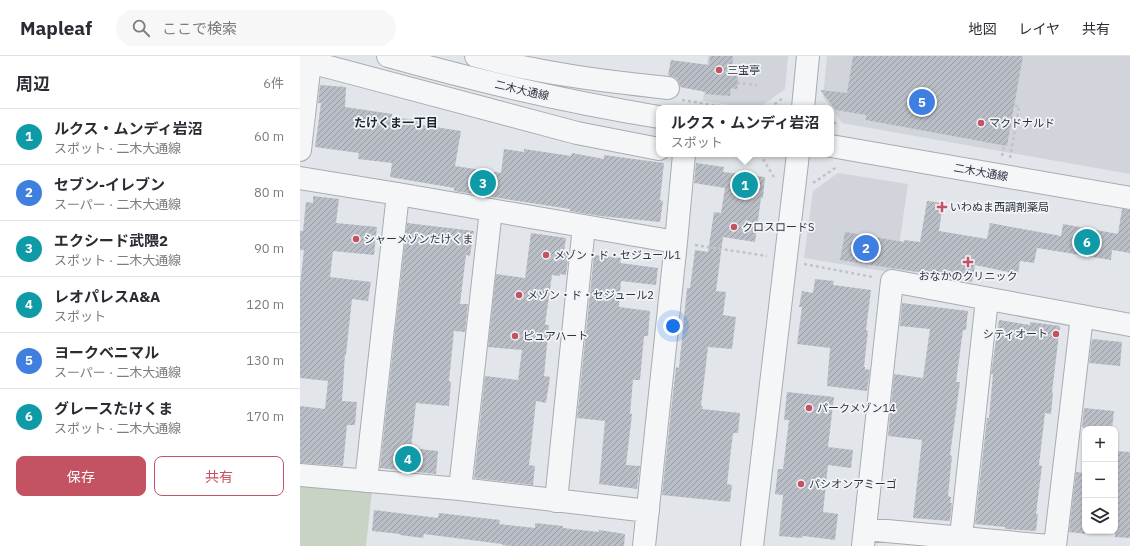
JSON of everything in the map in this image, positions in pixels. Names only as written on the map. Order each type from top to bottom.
[{"type":"street","name":"二木大通線","points":[[388,56],[517,89],[599,107],[656,116]]},
{"type":"street","points":[[476,56],[500,63],[543,72],[668,88]]},
{"type":"street","points":[[795,102],[808,56]]},
{"type":"street","points":[[300,150],[305,60],[577,133],[656,148]]},
{"type":"street","name":"二木大通線","points":[[834,154],[1130,198]]},
{"type":"street","points":[[644,546],[684,157]]},
{"type":"street","points":[[752,546],[798,157]]},
{"type":"street","points":[[300,178],[676,242]]},
{"type":"street","points":[[366,481],[398,194]]},
{"type":"street","points":[[460,489],[491,210]]},
{"type":"street","points":[[556,501],[584,226]]},
{"type":"street","points":[[1049,546],[961,537],[864,538],[892,281],[1130,325]]},
{"type":"street","points":[[961,537],[988,299]]},
{"type":"street","points":[[1056,546],[1082,316]]},
{"type":"street","points":[[300,474],[460,489],[648,511]]},
{"type":"path","points":[[737,83],[757,85]]},
{"type":"path","points":[[782,105],[795,102]]},
{"type":"path","points":[[1010,158],[1019,106],[1014,106]]},
{"type":"path","points":[[1002,156],[1004,146]]},
{"type":"path","points":[[762,157],[777,182]]},
{"type":"path","points":[[809,186],[835,168],[833,157]]},
{"type":"path","points":[[676,242],[768,257],[769,249]]},
{"type":"path","points":[[800,263],[892,281]]},
{"type":"shaded area","points":[[708,56],[788,56],[785,89],[763,105],[729,105],[703,101]]},
{"type":"shaded area","points":[[827,56],[1130,56],[1130,174],[842,123],[834,112],[834,105],[829,105],[823,97]]},
{"type":"shaded area","points":[[838,173],[908,184],[895,273],[804,258],[813,191]]},
{"type":"green space","points":[[300,484],[372,491],[366,546],[300,546]]},
{"type":"building","points":[[710,56],[733,56],[731,75],[738,75],[737,89],[731,88],[730,96],[706,94],[706,92],[680,87],[676,78],[668,75],[671,60],[709,65]]},
{"type":"building","points":[[853,56],[1023,56],[1007,146],[866,120],[866,115],[836,110],[834,105],[832,105],[820,90],[847,93]]},
{"type":"building","points":[[320,85],[346,87],[345,107],[392,114],[392,117],[423,121],[422,125],[461,131],[455,166],[501,173],[504,149],[524,152],[524,149],[571,156],[572,153],[604,159],[604,155],[664,163],[660,200],[663,201],[660,222],[600,216],[570,211],[570,209],[454,191],[454,188],[390,177],[392,163],[358,159],[359,153],[315,147],[321,103],[318,103]]},
{"type":"building","points":[[696,163],[724,167],[723,172],[765,177],[763,198],[761,198],[755,242],[723,237],[716,291],[726,292],[723,315],[736,317],[732,349],[708,347],[701,406],[703,406],[702,409],[740,413],[738,433],[733,433],[727,484],[732,485],[730,502],[662,495],[676,367],[679,368],[687,288],[690,288],[695,250],[708,252],[714,212],[721,213],[725,188],[694,183]]},
{"type":"building","points":[[313,196],[339,199],[336,223],[377,227],[374,255],[333,251],[330,277],[371,282],[368,301],[352,299],[346,355],[345,354],[342,401],[357,402],[355,425],[347,425],[343,466],[300,463],[300,406],[325,409],[328,381],[300,378],[300,285],[304,250],[300,250],[300,231],[303,231],[306,202],[313,203]]},
{"type":"building","points":[[927,201],[943,203],[939,231],[987,239],[990,223],[1061,236],[1063,224],[1118,234],[1122,209],[1130,210],[1130,253],[1112,250],[1111,260],[1037,248],[1034,263],[1020,261],[1018,274],[975,265],[972,282],[840,260],[845,232],[904,242],[904,240],[920,242]]},
{"type":"building","points":[[407,223],[474,231],[470,256],[466,255],[460,304],[468,304],[465,332],[454,331],[449,381],[451,382],[449,406],[416,403],[411,448],[438,451],[436,474],[380,468]]},
{"type":"building","points":[[531,233],[566,238],[564,251],[569,251],[566,275],[552,275],[545,325],[549,325],[544,376],[550,377],[546,403],[536,401],[529,465],[535,466],[533,485],[474,478],[485,376],[518,380],[522,350],[488,347],[496,274],[525,278]]},
{"type":"building","points":[[594,255],[621,258],[620,263],[658,268],[656,285],[621,281],[619,307],[650,311],[648,336],[644,336],[640,380],[633,380],[630,414],[632,414],[626,465],[640,466],[637,489],[599,484],[605,421],[577,418]]},
{"type":"building","points":[[815,279],[834,281],[833,285],[871,290],[866,330],[868,331],[864,367],[865,369],[870,370],[867,391],[827,386],[830,348],[797,344],[802,307],[799,307],[802,291],[813,293]]},
{"type":"building","points":[[902,303],[968,311],[966,330],[963,330],[956,382],[960,382],[950,455],[952,456],[948,496],[951,497],[950,503],[952,503],[950,521],[913,518],[922,440],[888,436],[894,374],[923,378],[930,329],[900,326]]},
{"type":"building","points":[[999,320],[1030,325],[1030,322],[1060,326],[1052,392],[1051,414],[1045,413],[1039,465],[1042,466],[1036,514],[1038,514],[1036,531],[1005,529],[1005,527],[975,524],[987,418],[989,418],[993,374],[991,374]]},
{"type":"building","points":[[1092,339],[1122,342],[1120,366],[1089,363]]},
{"type":"building","points":[[787,392],[834,397],[828,447],[853,450],[851,468],[828,465],[823,512],[838,514],[835,540],[803,536],[802,538],[779,536],[783,495],[775,494],[778,469],[783,469],[789,420],[784,420]]},
{"type":"building","points":[[1084,408],[1114,411],[1112,426],[1082,426]]},
{"type":"building","points":[[1118,451],[1130,452],[1130,538],[1115,537],[1115,534],[1118,534]]},
{"type":"building","points":[[1076,472],[1082,473],[1082,534],[1069,532]]},
{"type":"building","points":[[374,510],[438,518],[439,513],[500,520],[499,524],[535,528],[535,523],[599,532],[599,530],[625,534],[624,546],[511,546],[424,534],[423,538],[372,531]]},
{"type":"place","name":"三宝亭","points":[[719,70]]},
{"type":"place","name":"ヨークベニマル","points":[[922,102]]},
{"type":"place","name":"マクドナルド","points":[[981,123]]},
{"type":"place","name":"エクシード武隈2","points":[[483,183]]},
{"type":"place","name":"ルクス・ムンディ岩沼","points":[[745,185]]},
{"type":"place","name":"いわぬま西調剤薬局","points":[[942,207]]},
{"type":"place","name":"クロスロードS","points":[[734,227]]},
{"type":"place","name":"シャーメゾンたけくま","points":[[356,239]]},
{"type":"place","name":"グレースたけくま","points":[[1087,242]]},
{"type":"place","name":"セブン-イレブン","points":[[866,248]]},
{"type":"place","name":"メゾン・ド・セジュール1","points":[[546,255]]},
{"type":"place","name":"おなかのクリニック","points":[[968,262]]},
{"type":"place","name":"メゾン・ド・セジュール2","points":[[519,295]]},
{"type":"place","name":"シティオート","points":[[1056,334]]},
{"type":"place","name":"ピュアハート","points":[[515,336]]},
{"type":"place","name":"パークメゾン14","points":[[809,408]]},
{"type":"place","name":"レオパレスA&A","points":[[408,459]]},
{"type":"place","name":"パシオンアミーゴ","points":[[801,484]]},
{"type":"district","name":"たけくま一丁目","points":[[396,123]]}]
